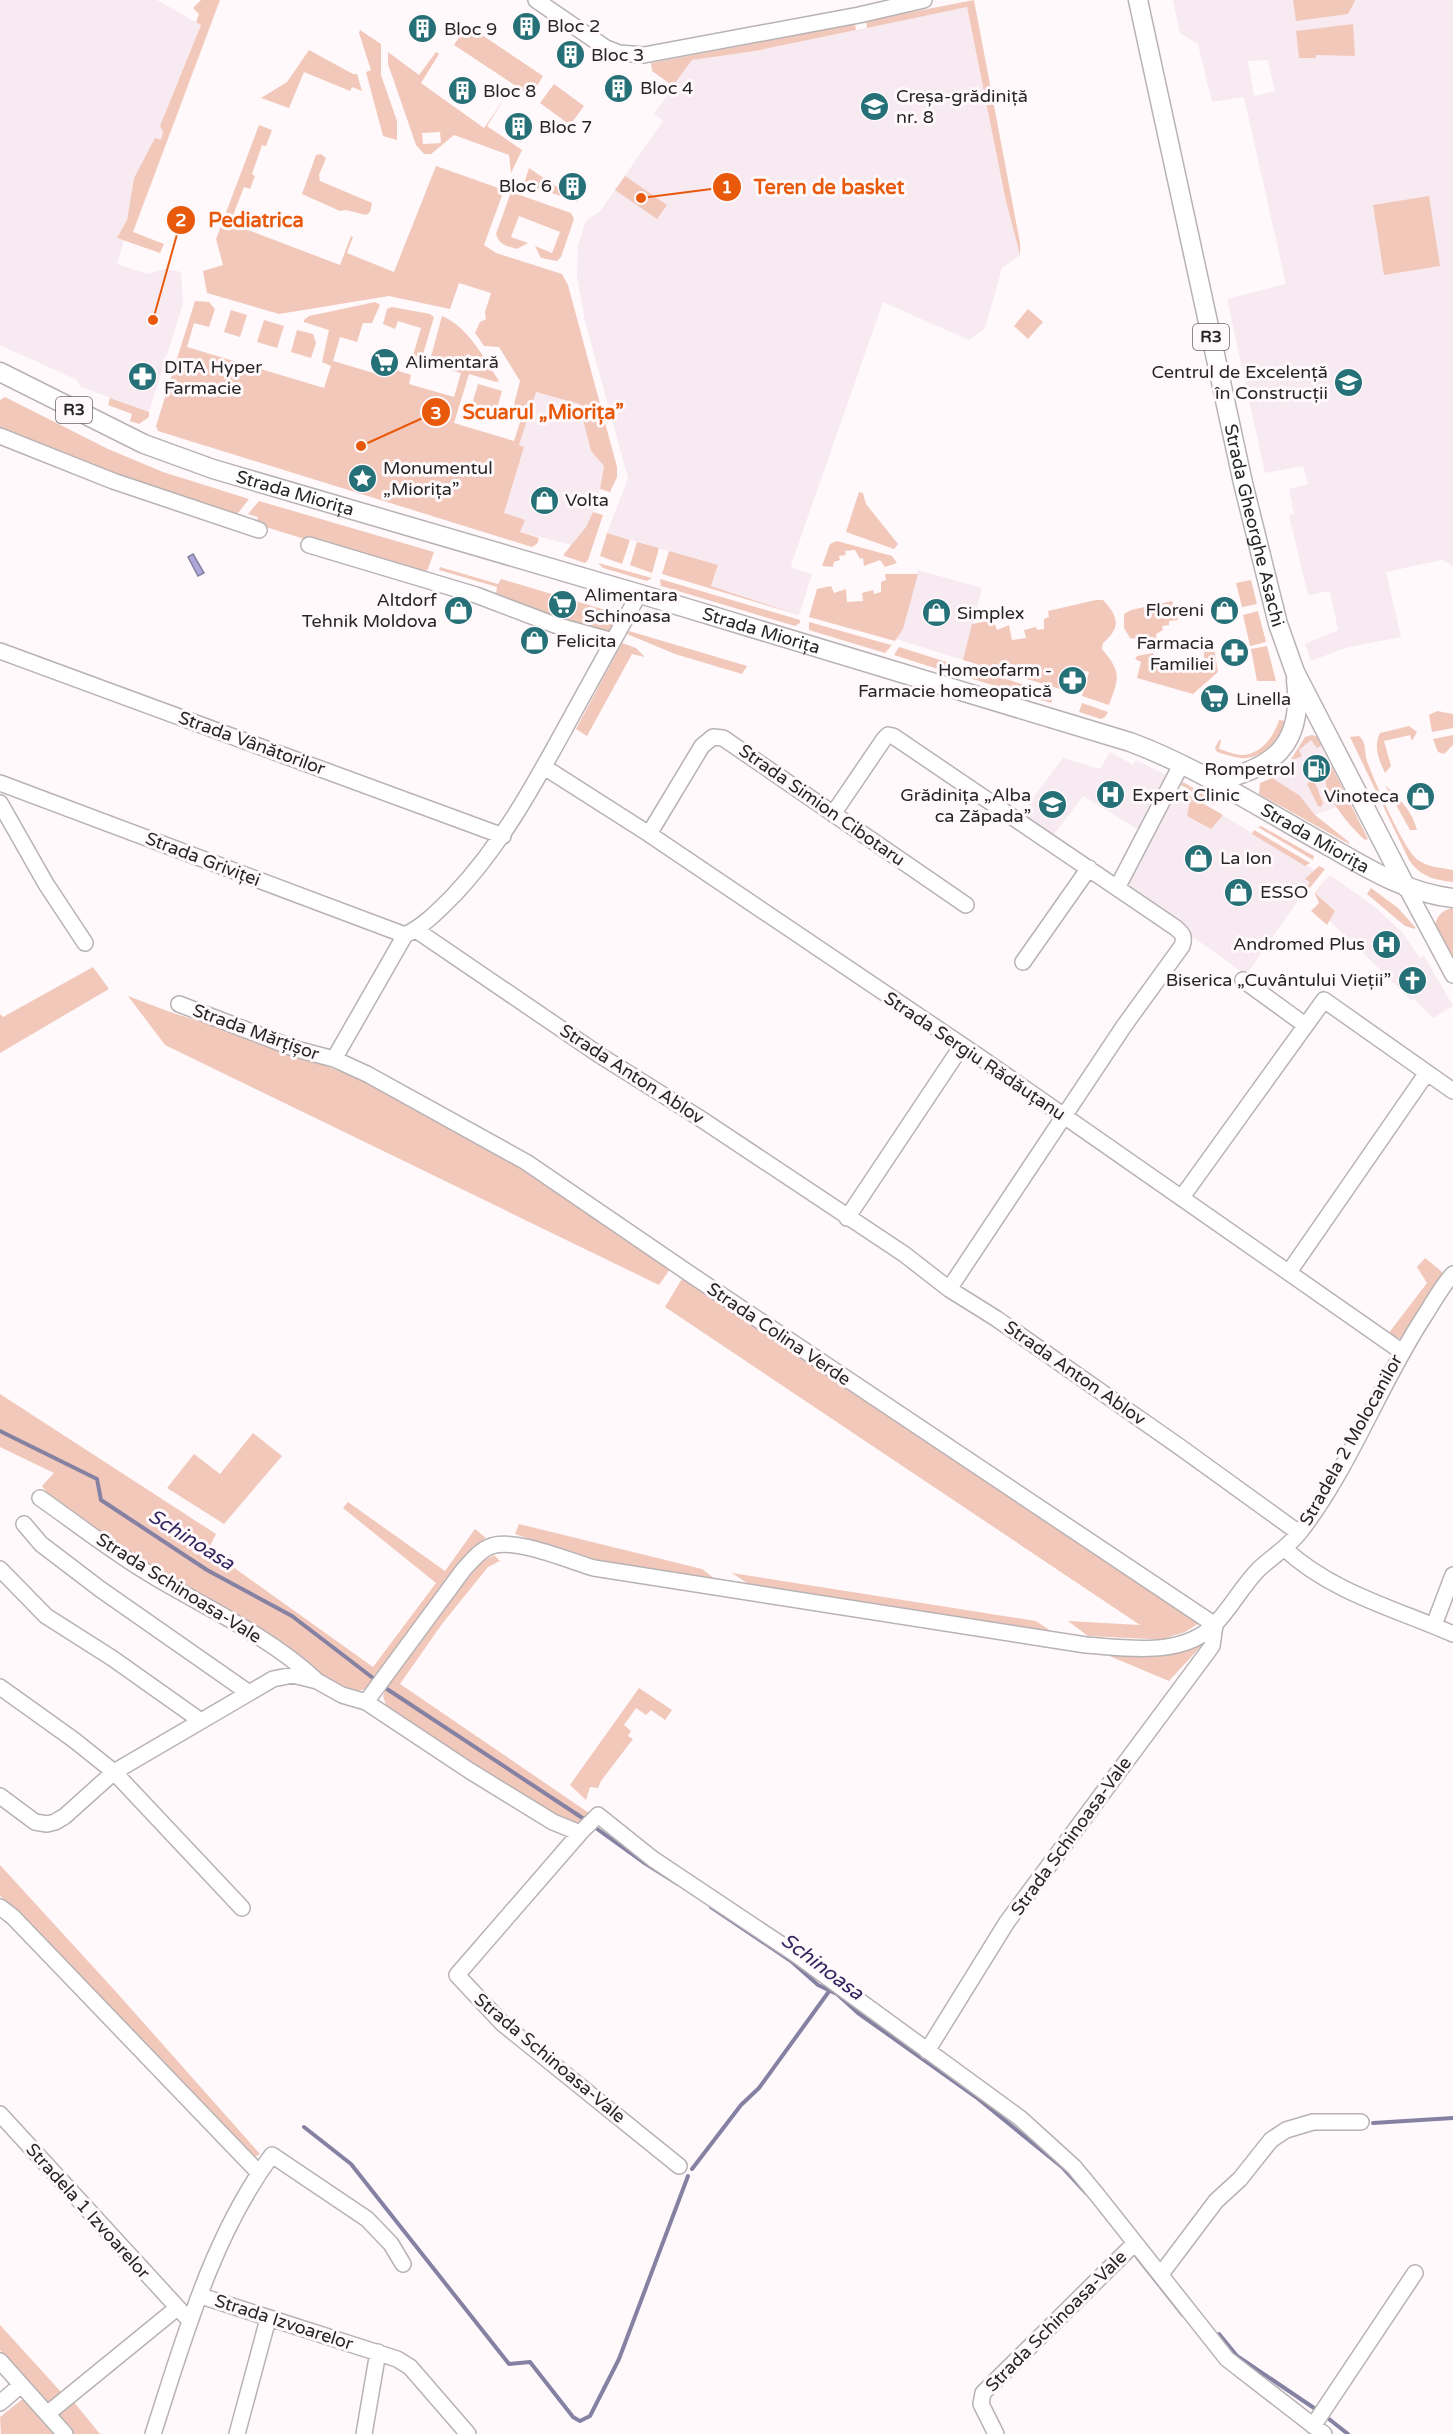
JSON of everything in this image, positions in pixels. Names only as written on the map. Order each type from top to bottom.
[{"type":"main road","name":"Strada Gheorghe Asachi","points":[[1138,0],[1243,483],[1278,624],[1295,672],[1406,887]]},
{"type":"main road","name":"Strada Miorița","points":[[2,378],[144,444],[196,464],[639,594],[1140,746],[1181,765],[1406,887],[1453,898]]},
{"type":"main road","name":"R3","points":[[1212,782],[1252,771],[1273,759],[1282,748],[1295,724],[1298,709],[1295,672]]},
{"type":"street","points":[[536,0],[606,48],[619,54],[630,55],[661,52],[859,15],[924,0]]},
{"type":"street","points":[[0,436],[92,474],[259,530]]},
{"type":"street","points":[[309,545],[476,595],[555,625],[613,641]]},
{"type":"street","points":[[334,1059],[410,933],[442,908],[503,836],[524,803],[639,594]]},
{"type":"street","name":"Strada Vânătorilor","points":[[0,651],[503,836]]},
{"type":"street","points":[[833,814],[884,739],[888,735],[893,736],[1089,867],[1176,928],[1182,933],[1184,940],[949,1289]]},
{"type":"street","name":"Strada Simion Cibotaru","points":[[649,834],[702,746],[713,737],[729,741],[966,905]]},
{"type":"street","points":[[1116,888],[1181,765]]},
{"type":"street","name":"Strada Sergiu Rădăuțanu","points":[[544,767],[649,834],[1065,1116],[1401,1351]]},
{"type":"street","name":"Strada Griviței","points":[[0,783],[410,933]]},
{"type":"street","points":[[0,803],[46,884],[85,943]]},
{"type":"street","points":[[1023,962],[1089,867]]},
{"type":"street","points":[[1406,887],[1453,975]]},
{"type":"street","name":"Strada Anton Ablov","points":[[410,933],[733,1139],[847,1218],[904,1254],[949,1289],[997,1318],[1299,1533]]},
{"type":"street","points":[[1243,980],[1305,1025]]},
{"type":"street","points":[[1182,1197],[1323,1000],[1453,1092]]},
{"type":"street","name":"Strada Mărțișor","points":[[178,1004],[296,1049],[334,1059]]},
{"type":"street","points":[[847,1218],[961,1047]]},
{"type":"street","name":"Strada Colina Verde","points":[[334,1059],[367,1074],[526,1162],[1215,1624]]},
{"type":"street","points":[[1289,1272],[1426,1074]]},
{"type":"street","name":"Stradela 2 Molocanilor","points":[[1215,1624],[1259,1569],[1285,1549],[1318,1507],[1401,1351],[1453,1274]]},
{"type":"street","name":"Strada Schinoasa-Vale","points":[[39,1498],[150,1575],[229,1617],[294,1660],[317,1681],[342,1695],[366,1702],[553,1822],[588,1825],[653,1859],[794,1953],[1020,2118],[1074,2167],[1131,2246],[1161,2274],[1227,2360],[1318,2430]]},
{"type":"street","points":[[24,1524],[41,1544],[100,1589],[249,1693]]},
{"type":"street","points":[[366,1702],[464,1569],[482,1551],[499,1544],[519,1545],[594,1568],[1086,1646],[1161,1648],[1182,1643],[1215,1624]]},
{"type":"street","points":[[1285,1549],[1304,1567],[1346,1590],[1453,1634]]},
{"type":"street","points":[[0,1569],[46,1616],[112,1658],[201,1721]]},
{"type":"street","points":[[1434,1625],[1453,1575]]},
{"type":"street","name":"Strada Schinoasa-Vale","points":[[927,2051],[981,1961],[1008,1922],[1212,1646],[1215,1624]]},
{"type":"street","name":"Strada Schinoasa-Vale","points":[[0,1797],[35,1821],[47,1824],[65,1816],[114,1773],[273,1679],[293,1675],[317,1681]]},
{"type":"street","points":[[0,1687],[74,1740],[114,1773],[242,1908]]},
{"type":"street","name":"Strada Schinoasa-Vale","points":[[588,1825],[457,1975],[503,2024],[679,2166]]},
{"type":"street","points":[[0,1906],[259,2173]]},
{"type":"street","name":"Stradela 1 Izvoarelor","points":[[0,2114],[190,2321]]},
{"type":"street","points":[[1161,2274],[1216,2201],[1240,2179],[1271,2140],[1286,2130],[1313,2122],[1361,2122]]},
{"type":"street","name":"Strada Izvoarelor","points":[[403,2264],[391,2244],[367,2219],[272,2155],[259,2173],[215,2258],[201,2296],[378,2352],[410,2367],[468,2434]]},
{"type":"street","name":"Strada Schinoasa-Vale","points":[[996,2434],[981,2404],[983,2393],[1131,2246]]},
{"type":"street","points":[[1318,2430],[1415,2273]]},
{"type":"street","points":[[153,2434],[190,2321],[201,2296]]},
{"type":"street","points":[[47,2414],[177,2308]]},
{"type":"street","points":[[237,2434],[268,2319]]},
{"type":"street","points":[[364,2434],[378,2352]]},
{"type":"street","points":[[0,2361],[65,2434]]},
{"type":"street","points":[[0,2403],[21,2385]]},
{"type":"shaded area","points":[[0,0],[157,0],[201,25],[160,126],[163,132],[161,140],[155,139],[134,178],[127,220],[117,238],[124,241],[117,264],[147,274],[166,269],[181,272],[183,304],[149,412],[81,387],[77,380],[0,345]]},
{"type":"shaded area","points":[[201,0],[220,0],[133,232],[164,244],[160,253],[117,238],[127,220],[134,178],[155,138],[161,140],[163,132],[160,126],[201,25],[196,22],[199,14],[193,8]]},
{"type":"shaded area","points":[[974,0],[1020,243],[1020,255],[1005,197],[967,7],[867,28],[866,21]]},
{"type":"shaded area","name":"Centrul de Excelență în Construcții","points":[[1173,0],[1453,0],[1453,566],[1442,560],[1386,572],[1401,637],[1345,648],[1311,661],[1305,644],[1338,630],[1330,591],[1308,595],[1289,515],[1294,514],[1289,489],[1308,484],[1303,466],[1265,473],[1227,299],[1286,284],[1244,97],[1212,102],[1198,44],[1180,33]],"holes":[[[1268,60],[1275,91],[1254,96],[1248,61]]]},
{"type":"shaded area","points":[[1293,0],[1355,1],[1348,14],[1296,21]]},
{"type":"shaded area","points":[[967,7],[1005,197],[1020,255],[1002,268],[985,328],[969,340],[883,302],[791,565],[792,568],[812,574],[799,615],[711,586],[718,565],[607,533],[628,478],[585,321],[577,277],[578,245],[586,221],[601,210],[663,121],[654,114],[692,60],[755,51]]},
{"type":"shaded area","points":[[855,24],[856,30],[755,51],[692,60],[673,86],[652,71],[651,63]]},
{"type":"shaded area","points":[[1353,24],[1355,56],[1316,55],[1316,58],[1299,58],[1296,31]]},
{"type":"shaded area","points":[[467,25],[543,76],[531,96],[454,45]]},
{"type":"shaded area","points":[[360,30],[381,44],[381,75],[397,121],[397,140],[383,136],[366,72],[371,70]]},
{"type":"shaded area","points":[[309,50],[357,74],[362,91],[352,87],[350,91],[304,72],[289,108],[261,98],[287,82]]},
{"type":"shaded area","points":[[388,52],[419,75],[436,52],[439,54],[421,83],[484,128],[504,99],[487,126],[522,150],[511,173],[509,155],[454,135],[431,154],[424,154],[416,145],[388,64]],"holes":[[[440,132],[441,143],[423,144],[422,133]]]},
{"type":"shaded area","points":[[554,84],[584,106],[570,125],[540,103]]},
{"type":"shaded area","points":[[259,125],[272,130],[266,146],[262,145],[252,174],[255,176],[250,189],[244,187],[230,223],[340,265],[351,236],[353,237],[347,253],[394,272],[436,166],[504,190],[484,245],[496,253],[562,274],[568,285],[617,467],[617,477],[610,492],[600,489],[604,466],[591,451],[579,404],[536,392],[519,445],[524,447],[504,513],[525,520],[520,532],[539,538],[537,544],[532,547],[158,431],[156,426],[195,301],[209,302],[215,309],[209,327],[194,323],[187,347],[324,388],[331,366],[322,362],[329,330],[304,322],[304,320],[309,316],[375,302],[380,305],[372,323],[363,323],[357,342],[340,337],[333,361],[377,374],[380,365],[411,375],[409,384],[454,397],[461,373],[429,364],[442,316],[468,335],[499,381],[469,374],[454,423],[514,441],[521,419],[511,416],[520,381],[499,347],[484,346],[475,333],[480,322],[486,319],[485,312],[491,293],[459,283],[450,309],[389,296],[279,314],[207,293],[203,271],[223,265],[216,239]]},
{"type":"shaded area","points":[[321,154],[326,158],[319,175],[320,181],[372,203],[370,212],[366,215],[346,210],[340,211],[302,194],[316,155]]},
{"type":"shaded area","points":[[529,168],[579,202],[524,184]]},
{"type":"shaded area","points":[[625,176],[667,205],[657,219],[615,190]]},
{"type":"shaded area","points":[[511,192],[571,213],[574,219],[561,257],[557,261],[541,258],[535,246],[552,253],[560,232],[519,216],[511,237],[528,243],[517,249],[499,241],[496,234]]},
{"type":"shaded area","points":[[1429,196],[1440,266],[1384,275],[1373,205]]},
{"type":"shaded area","points":[[392,307],[430,314],[434,317],[421,361],[412,359],[421,328],[398,321],[395,329],[383,324],[387,309]]},
{"type":"shaded area","points":[[1028,309],[1043,322],[1028,339],[1014,326]]},
{"type":"shaded area","points":[[231,310],[247,315],[240,337],[224,332]]},
{"type":"shaded area","points":[[264,320],[284,326],[277,348],[257,342]]},
{"type":"shaded area","points":[[297,330],[313,334],[316,343],[311,358],[291,352]]},
{"type":"shaded area","points":[[478,384],[502,391],[496,412],[472,404]]},
{"type":"shaded area","name":"Volta","points":[[535,392],[579,404],[591,451],[604,466],[593,512],[586,527],[572,545],[520,532],[504,513],[524,447],[519,445]]},
{"type":"shaded area","points":[[5,397],[108,449],[163,472],[249,499],[235,517],[0,433],[0,400]]},
{"type":"shaded area","points":[[110,398],[149,412],[149,417],[139,424],[130,421],[132,414],[108,405]]},
{"type":"shaded area","points":[[859,492],[863,493],[866,504],[898,544],[894,549],[846,532]]},
{"type":"shaded area","points":[[259,501],[434,552],[428,569],[421,575],[256,524],[258,517],[248,514]]},
{"type":"shaded area","points":[[593,512],[603,515],[588,560],[585,563],[564,556],[586,527]]},
{"type":"shaded area","points":[[607,533],[630,540],[622,564],[600,556]]},
{"type":"shaded area","points":[[837,541],[892,556],[897,563],[885,567],[880,560],[864,566],[863,558],[860,559],[855,550],[845,551],[846,555],[839,556],[840,560],[834,562],[833,567],[822,566],[830,544]]},
{"type":"shaded area","points":[[637,542],[659,548],[652,573],[630,565]]},
{"type":"shaded area","points":[[669,551],[718,565],[711,586],[799,615],[662,574]]},
{"type":"shaded area","points":[[193,554],[204,573],[198,576],[188,557]]},
{"type":"shaded area","points":[[598,563],[652,578],[647,581],[603,568]]},
{"type":"shaded area","points":[[440,567],[498,584],[501,579],[619,614],[609,636],[584,625],[539,613],[539,610],[496,593],[497,587],[439,570]]},
{"type":"shaded area","name":"Simplex","points":[[918,570],[982,588],[963,660],[896,639],[903,629]]},
{"type":"shaded area","points":[[885,574],[918,574],[903,629],[895,641],[809,617],[817,589],[831,586],[834,593],[846,589],[847,602],[863,601],[862,593],[873,590],[874,594],[881,592],[881,582],[886,580]]},
{"type":"shaded area","points":[[660,579],[800,620],[800,623],[795,626],[661,586]]},
{"type":"shaded area","points":[[1251,580],[1257,604],[1242,607],[1236,583]]},
{"type":"shaded area","points":[[1103,600],[1116,622],[1113,632],[1103,643],[1102,649],[1113,664],[1117,676],[1109,705],[1082,696],[1089,672],[1067,666],[1060,689],[963,660],[972,624],[993,620],[997,630],[1009,625],[1012,640],[1026,638],[1024,630],[1036,627],[1037,630],[1044,629],[1044,619],[1049,617],[1048,611]]},
{"type":"shaded area","points":[[1172,601],[1178,620],[1169,621],[1169,625],[1162,626],[1163,630],[1156,634],[1157,642],[1130,638],[1124,628],[1124,614],[1131,610]]},
{"type":"shaded area","points":[[1258,611],[1266,642],[1250,646],[1243,615]]},
{"type":"shaded area","points":[[809,622],[892,645],[885,653],[809,630]]},
{"type":"shaded area","points":[[629,631],[747,666],[742,674],[675,654],[627,634]]},
{"type":"shaded area","points":[[622,643],[636,648],[645,657],[632,654],[587,736],[576,729]]},
{"type":"shaded area","points":[[1267,646],[1276,681],[1257,681],[1251,649]]},
{"type":"shaded area","points":[[899,647],[953,664],[947,672],[894,655]]},
{"type":"shaded area","points":[[1214,649],[1218,672],[1193,694],[1137,678],[1141,662],[1135,659],[1137,656],[1153,653],[1157,663],[1169,659],[1170,672],[1186,671],[1185,663],[1196,660],[1197,664],[1204,662],[1204,652]]},
{"type":"shaded area","points":[[961,665],[1054,694],[1051,703],[963,676]]},
{"type":"shaded area","points":[[1082,703],[1108,712],[1101,719],[1079,712]]},
{"type":"shaded area","points":[[1437,711],[1453,714],[1453,728],[1432,732],[1429,715]]},
{"type":"shaded area","points":[[1279,720],[1286,721],[1279,735],[1269,747],[1256,756],[1238,758],[1217,752],[1215,748],[1221,740],[1219,749],[1233,754],[1242,755],[1256,751],[1270,738]]},
{"type":"shaded area","points":[[1409,726],[1417,732],[1412,741],[1410,735],[1384,741],[1391,766],[1385,773],[1377,748],[1380,733]]},
{"type":"shaded area","points":[[1312,735],[1318,737],[1330,766],[1324,780],[1337,807],[1314,815],[1299,795],[1272,778],[1290,761],[1305,737]]},
{"type":"shaded area","points":[[1312,735],[1318,737],[1321,746],[1317,748],[1311,740],[1299,750],[1302,756],[1290,761],[1305,737]]},
{"type":"shaded area","points":[[1453,735],[1453,745],[1444,754],[1438,752],[1433,739]]},
{"type":"shaded area","points":[[1359,736],[1363,741],[1367,761],[1376,783],[1405,843],[1418,860],[1435,867],[1453,870],[1453,882],[1428,876],[1418,870],[1409,860],[1350,737]]},
{"type":"shaded area","points":[[1110,752],[1133,765],[1136,760],[1165,774],[1166,779],[1141,831],[1083,796],[1053,836],[1021,814],[1063,758],[1100,769]]},
{"type":"shaded area","points":[[1330,766],[1368,839],[1365,840],[1351,826],[1331,798],[1325,779],[1325,769]]},
{"type":"shaded area","points":[[1272,778],[1299,795],[1315,815],[1349,844],[1259,794],[1260,783]]},
{"type":"shaded area","points":[[1314,780],[1323,803],[1321,807],[1318,806],[1307,784]]},
{"type":"shaded area","points":[[1183,782],[1216,801],[1214,805],[1181,785]]},
{"type":"shaded area","points":[[1385,785],[1405,806],[1417,830],[1410,830]]},
{"type":"shaded area","points":[[1175,787],[1318,872],[1246,975],[1125,888]]},
{"type":"shaded area","points":[[1181,791],[1223,815],[1211,829],[1187,816],[1190,799]]},
{"type":"shaded area","points":[[1261,826],[1314,856],[1313,860],[1258,827]]},
{"type":"shaded area","points":[[1254,830],[1310,863],[1305,866],[1252,834]]},
{"type":"shaded area","points":[[1319,866],[1325,869],[1300,900],[1298,899],[1310,882],[1305,879]]},
{"type":"shaded area","points":[[1329,874],[1316,894],[1335,911],[1327,925],[1311,911],[1319,903],[1315,894]]},
{"type":"shaded area","points":[[1330,875],[1375,907],[1402,932],[1420,958],[1424,956],[1453,1006],[1433,1018],[1414,999],[1412,1001],[1329,920],[1335,911],[1316,894]]},
{"type":"shaded area","points":[[1371,888],[1398,908],[1415,929],[1405,926],[1367,894]]},
{"type":"shaded area","points":[[1453,908],[1453,962],[1435,927],[1440,914]]},
{"type":"shaded area","points":[[93,967],[109,989],[0,1053],[0,1014],[3,1017]]},
{"type":"shaded area","points":[[128,996],[170,1012],[280,1047],[341,1072],[345,1070],[507,1158],[670,1269],[659,1285],[165,1045]]},
{"type":"shaded area","points":[[1425,1258],[1446,1275],[1404,1340],[1389,1334],[1427,1283],[1417,1267]]},
{"type":"shaded area","points":[[683,1277],[1201,1622],[1185,1632],[1163,1639],[1088,1636],[1068,1621],[1140,1625],[665,1307]]},
{"type":"shaded area","points":[[0,1394],[216,1534],[210,1546],[226,1562],[373,1667],[436,1583],[343,1508],[348,1502],[445,1571],[475,1529],[486,1538],[469,1552],[367,1689],[353,1692],[265,1635],[158,1573],[51,1499],[42,1486],[54,1473],[0,1447]]},
{"type":"shaded area","points":[[253,1433],[282,1456],[224,1524],[167,1488],[194,1454],[220,1474]]},
{"type":"shaded area","points":[[519,1524],[702,1569],[715,1579],[580,1557],[515,1534]]},
{"type":"shaded area","points":[[494,1555],[500,1561],[488,1567],[442,1624],[400,1684],[589,1813],[583,1825],[571,1825],[446,1749],[386,1705],[383,1696],[391,1678],[463,1583],[483,1561]]},
{"type":"shaded area","points":[[732,1573],[1036,1621],[1051,1631],[753,1587]]},
{"type":"shaded area","points":[[1203,1644],[1169,1681],[1107,1655],[1156,1655]]},
{"type":"shaded area","points":[[639,1688],[672,1710],[665,1720],[651,1710],[646,1715],[636,1708],[624,1725],[631,1731],[628,1736],[633,1739],[598,1788],[590,1787],[586,1800],[570,1785]]},
{"type":"shaded area","points":[[0,1865],[260,2154],[253,2158],[20,1913],[0,1896]]},
{"type":"shaded area","points":[[0,2325],[62,2393],[48,2405],[0,2350]]},
{"type":"shaded area","points":[[25,2397],[57,2434],[1,2434],[0,2417]]},
{"type":"shaded area","points":[[73,2401],[100,2434],[74,2434],[57,2414]]},
{"type":"waterway","name":"Schinoasa","points":[[0,1431],[97,1479],[101,1500],[207,1570],[292,1616],[373,1678]]},
{"type":"waterway","name":"Schinoasa","points":[[387,1689],[587,1821]]},
{"type":"waterway","name":"Schinoasa","points":[[593,1826],[678,1884]]},
{"type":"waterway","name":"Schinoasa","points":[[711,1907],[791,1961],[818,1985],[837,1994],[858,2013],[976,2097],[1062,2167],[1086,2193]]},
{"type":"waterway","points":[[692,2169],[741,2105],[759,2088],[830,1990]]},
{"type":"waterway","points":[[1373,2123],[1453,2118]]},
{"type":"waterway","points":[[304,2127],[351,2164],[509,2364],[530,2362],[573,2417],[580,2421],[590,2416],[619,2359],[688,2176]]},
{"type":"waterway","name":"Schinoasa","points":[[1137,2257],[1183,2315]]},
{"type":"waterway","name":"Schinoasa","points":[[1219,2334],[1237,2356],[1314,2408]]},
{"type":"waterway","name":"Schinoasa","points":[[1329,2419],[1348,2434]]},
{"type":"place","name":"Bloc 2","points":[[526,26]]},
{"type":"place","name":"Bloc 9","points":[[423,29]]},
{"type":"place","name":"Bloc 3","points":[[570,55]]},
{"type":"place","name":"Bloc 4","points":[[619,88]]},
{"type":"place","name":"Bloc 8","points":[[462,91]]},
{"type":"place","name":"Creșa-grădiniță nr. 8","points":[[875,106]]},
{"type":"place","name":"Bloc 7","points":[[518,127]]},
{"type":"place","name":"Bloc 6","points":[[573,186]]},
{"type":"place","name":"Teren de basket","points":[[641,198]]},
{"type":"place","name":"Pediatrica","points":[[153,320]]},
{"type":"place","name":"Alimentară","points":[[384,362]]},
{"type":"place","name":"DITA Hyper Farmacie","points":[[143,377]]},
{"type":"place","name":"Centrul de Excelență în Construcții","points":[[1349,382]]},
{"type":"place","name":"Scuarul „Miorița”","points":[[361,446]]},
{"type":"place","name":"Monumentul „Miorița”","points":[[362,478]]},
{"type":"place","name":"Volta","points":[[544,500]]},
{"type":"place","name":"Alimentara Schinoasa","points":[[563,605]]},
{"type":"place","name":"Altdorf Tehnik Moldova","points":[[458,610]]},
{"type":"place","name":"Floreni","points":[[1225,610]]},
{"type":"place","name":"Simplex","points":[[936,613]]},
{"type":"place","name":"Felicita","points":[[535,641]]},
{"type":"place","name":"Farmacia Familiei","points":[[1235,653]]},
{"type":"place","name":"Homeofarm - Farmacie homeopatică","points":[[1073,680]]},
{"type":"place","name":"Linella","points":[[1215,699]]},
{"type":"place","name":"Rompetrol","points":[[1316,769]]},
{"type":"place","name":"Expert Clinic","points":[[1111,795]]},
{"type":"place","name":"Vinoteca","points":[[1420,796]]},
{"type":"place","name":"Grădinița „Alba ca Zăpada”","points":[[1052,805]]},
{"type":"place","name":"La Ion","points":[[1199,858]]},
{"type":"place","name":"ESSO","points":[[1239,892]]},
{"type":"place","name":"Andromed Plus","points":[[1386,944]]},
{"type":"place","name":"Biserica „Cuvântului Vieții”","points":[[1412,980]]}]
